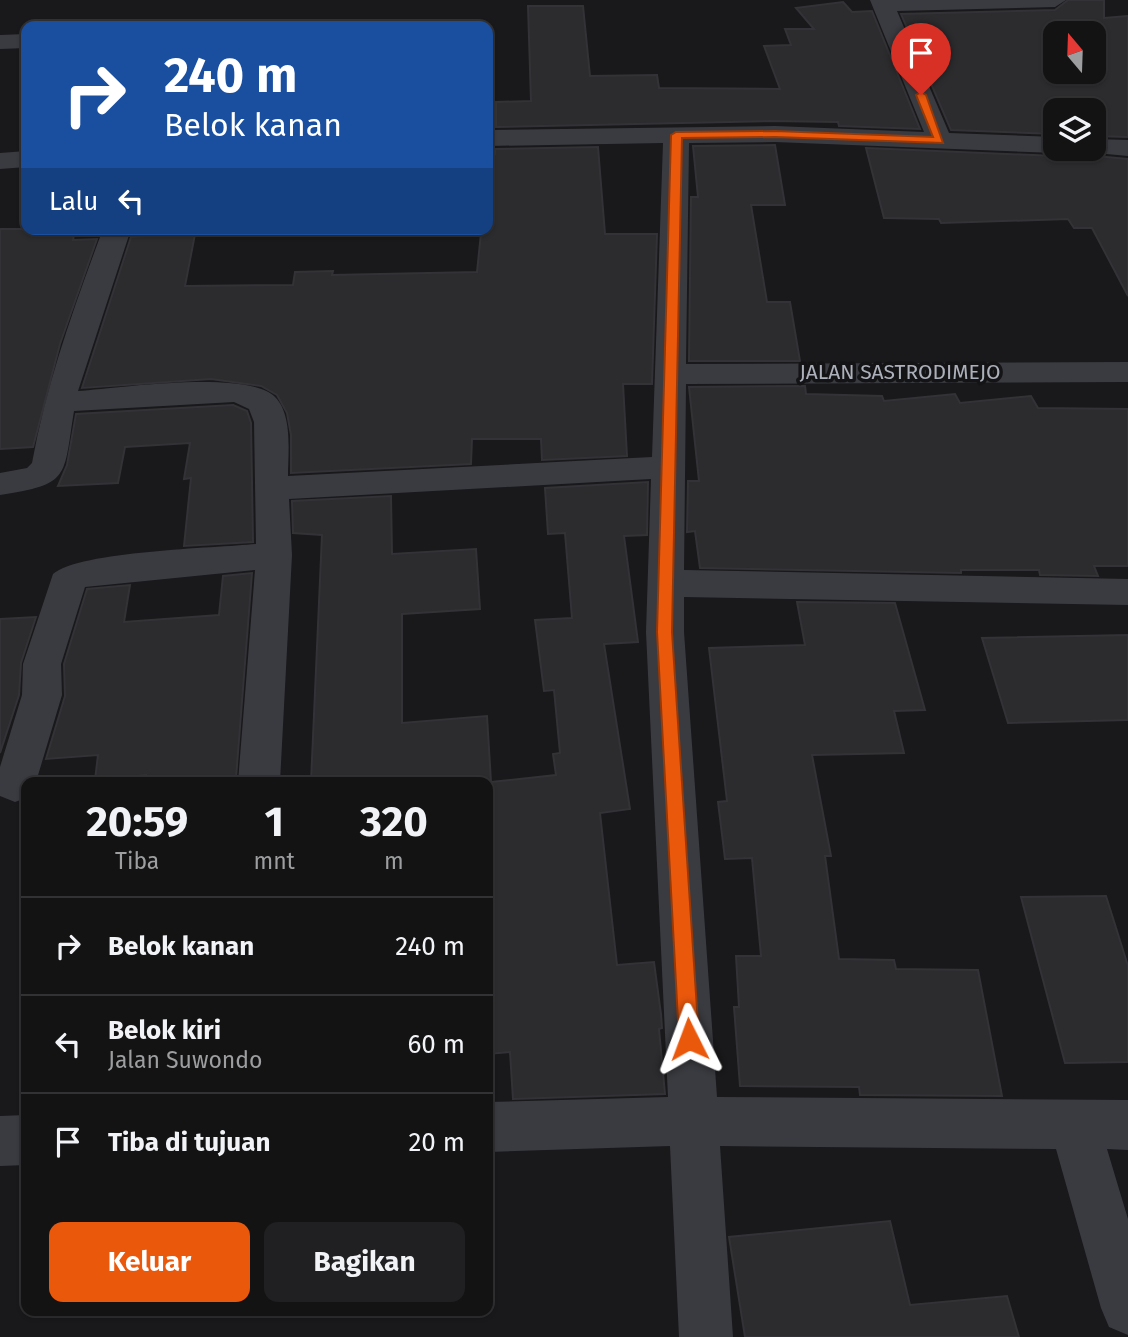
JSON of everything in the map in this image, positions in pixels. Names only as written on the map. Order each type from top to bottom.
[{"type":"street","points":[[940,141],[882,2],[1055,0]]},
{"type":"street","points":[[0,42],[21,41]]},
{"type":"street","points":[[493,138],[775,134],[1043,145]]},
{"type":"street","points":[[676,135],[664,632],[706,1337]]},
{"type":"street","points":[[1106,147],[1128,148]]},
{"type":"street","points":[[0,161],[21,159]]},
{"type":"street","points":[[0,484],[37,478],[48,466],[59,402],[79,334],[115,235]]},
{"type":"street","name":"JALAN SASTRODIMEJO","points":[[672,374],[1128,373]]},
{"type":"street","points":[[59,402],[222,391],[254,397],[263,403],[270,422],[274,555],[259,777]]},
{"type":"street","points":[[274,488],[670,467]]},
{"type":"street","points":[[15,785],[42,695],[43,664],[66,583],[74,576],[95,572],[274,555]]},
{"type":"street","points":[[667,583],[1128,592]]},
{"type":"street","points":[[493,1127],[694,1121],[1075,1127],[1128,1125]]},
{"type":"street","points":[[1075,1127],[1128,1308]]},
{"type":"street","points":[[0,1141],[21,1140]]},
{"type":"building","points":[[1068,0],[1104,0],[1104,18],[1128,16],[1128,137],[1106,136],[1106,98],[1043,98],[1043,134],[951,130],[901,14],[1055,10]]},
{"type":"building","points":[[843,2],[852,12],[872,11],[920,129],[839,126],[838,122],[770,121],[496,127],[496,102],[531,101],[528,6],[583,6],[590,76],[657,75],[659,88],[780,89],[764,46],[791,45],[785,29],[814,29],[796,8]]},
{"type":"building","points":[[775,145],[785,205],[751,205],[767,302],[790,302],[800,361],[689,361],[691,197],[698,197],[693,146]]},
{"type":"building","points":[[598,147],[605,234],[657,234],[652,384],[623,384],[627,456],[542,460],[541,439],[472,439],[471,464],[291,473],[291,435],[287,413],[277,395],[261,386],[211,379],[82,388],[131,237],[195,235],[185,286],[293,285],[295,272],[333,271],[332,275],[477,272],[481,235],[493,235],[495,149]]},
{"type":"building","points":[[866,148],[1043,155],[1043,161],[1106,161],[1106,157],[1128,159],[1128,296],[1092,228],[1074,228],[1068,219],[941,223],[939,219],[884,218]]},
{"type":"building","points":[[0,229],[21,229],[21,235],[74,235],[73,240],[97,239],[60,344],[33,447],[0,449]]},
{"type":"building","points":[[805,386],[806,394],[882,396],[884,401],[955,394],[960,403],[1031,396],[1038,408],[1128,409],[1128,566],[1094,566],[1098,576],[1040,575],[1039,570],[961,570],[961,573],[700,568],[695,531],[687,532],[688,481],[699,481],[689,387]]},
{"type":"building","points":[[233,405],[247,411],[251,423],[253,542],[184,546],[191,478],[184,479],[190,443],[125,447],[118,483],[58,486],[67,465],[76,414]]},
{"type":"building","points":[[648,482],[647,535],[624,536],[638,642],[604,644],[630,809],[600,813],[617,965],[654,962],[661,1014],[662,1028],[659,1029],[665,1094],[513,1099],[510,1052],[493,1054],[493,782],[556,775],[553,754],[560,753],[554,690],[544,691],[535,620],[572,618],[565,533],[548,534],[545,488]]},
{"type":"building","points":[[391,496],[392,554],[476,549],[480,609],[402,614],[402,723],[487,716],[491,777],[311,777],[322,535],[293,533],[292,501]]},
{"type":"building","points":[[252,573],[236,777],[95,777],[98,755],[46,759],[65,696],[64,664],[87,589],[130,585],[124,622],[219,615],[223,576]]},
{"type":"building","points":[[797,602],[895,603],[925,710],[894,711],[904,753],[812,755],[831,856],[825,856],[839,959],[894,960],[896,969],[978,970],[1002,1096],[860,1095],[859,1087],[740,1086],[734,1007],[739,1007],[736,956],[761,956],[752,858],[725,859],[718,802],[727,801],[709,648],[805,645]]},
{"type":"building","points":[[36,617],[21,663],[19,695],[0,753],[0,619]]},
{"type":"building","points":[[1128,635],[1128,720],[1008,723],[982,638]]},
{"type":"building","points":[[1106,896],[1128,966],[1128,1062],[1065,1063],[1021,897]]},
{"type":"building","points":[[890,1221],[910,1305],[1007,1296],[1019,1337],[745,1337],[729,1237]]},
{"type":"route","points":[[689,1039],[664,632],[676,135],[775,134],[940,141],[921,95]]}]
